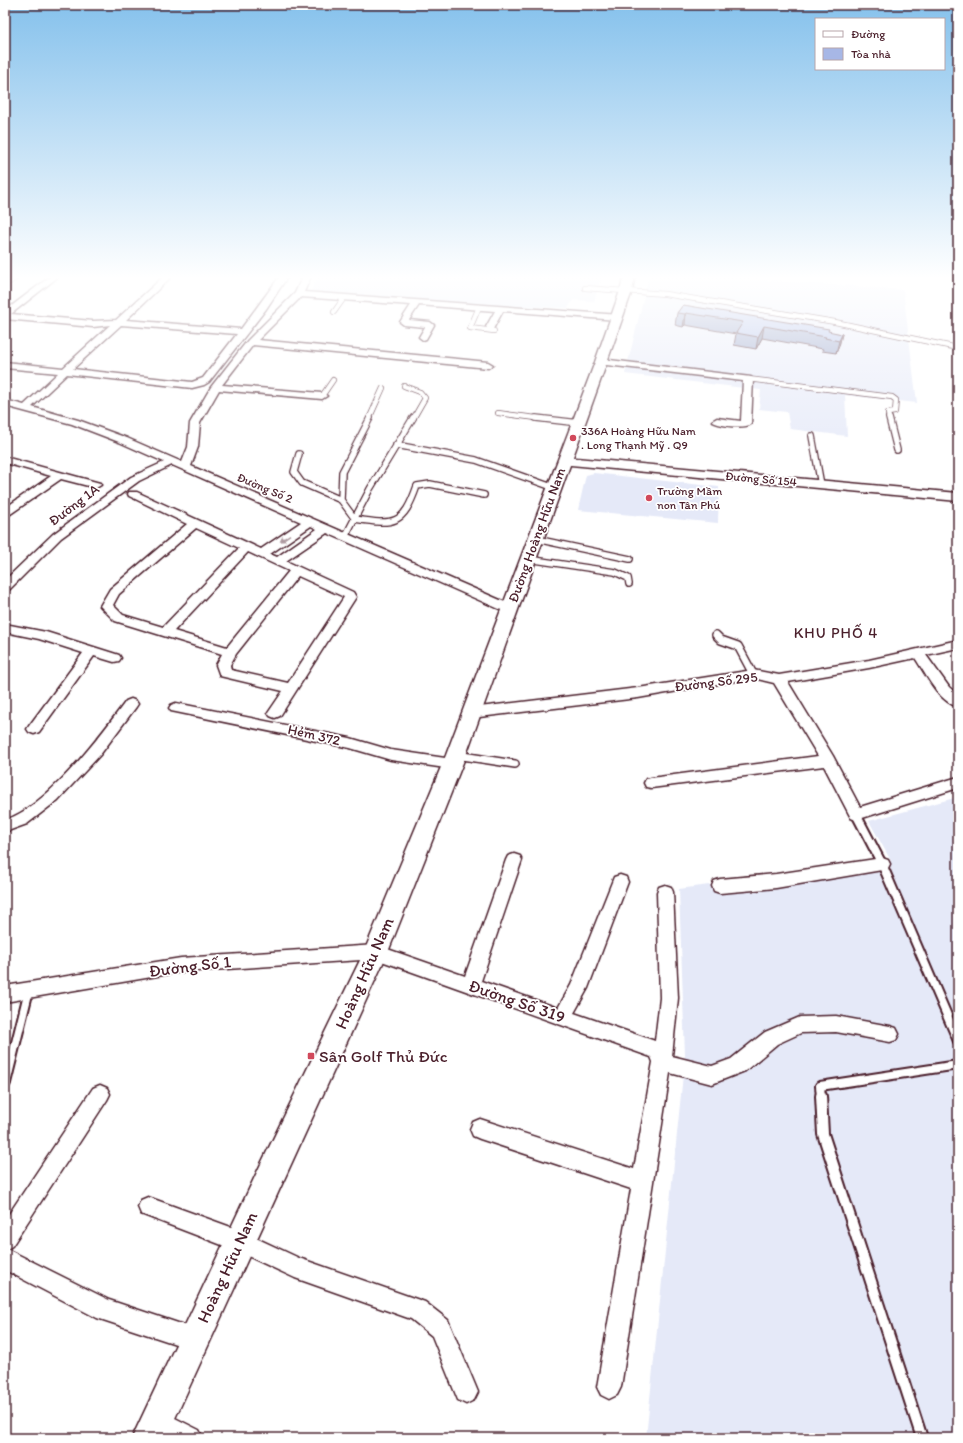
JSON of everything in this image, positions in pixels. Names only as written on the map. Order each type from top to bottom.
[{"type":"main road","points":[[565,461],[608,343]]},
{"type":"main road","name":"Đường Hoàng Hữu Nam","points":[[510,609],[565,461]]},
{"type":"main road","name":"Hoàng Hữu Nam","points":[[153,1429],[239,1241],[376,952],[454,759],[510,609]]},
{"type":"street","points":[[26,408],[96,343]]},
{"type":"street","points":[[5,365],[192,385],[206,380],[234,343]]},
{"type":"street","points":[[185,468],[193,447],[195,423],[216,388],[249,343]]},
{"type":"street","points":[[262,343],[338,352],[424,358],[488,365]]},
{"type":"street","points":[[602,362],[748,379],[746,424],[717,421]]},
{"type":"street","points":[[216,388],[322,396]]},
{"type":"street","name":"Đường Số 2","points":[[5,403],[75,422],[123,440],[510,609]]},
{"type":"street","points":[[5,460],[58,476],[96,485]]},
{"type":"street","name":"Đường Số 154","points":[[565,461],[958,497]]},
{"type":"street","name":"Đường 1A","points":[[5,587],[57,536],[135,479],[171,462]]},
{"type":"street","points":[[5,513],[58,476]]},
{"type":"street","points":[[133,494],[195,522],[350,597],[275,713]]},
{"type":"street","points":[[195,522],[114,592],[106,606],[118,618],[230,652]]},
{"type":"street","points":[[262,554],[309,522]]},
{"type":"street","points":[[278,562],[325,529]]},
{"type":"street","points":[[166,632],[247,547]]},
{"type":"street","points":[[291,688],[225,673],[223,664],[230,652],[296,570]]},
{"type":"street","points":[[5,628],[41,635],[114,658]]},
{"type":"street","name":"Đường Số 295","points":[[471,713],[638,693],[753,674],[780,679],[869,664],[958,644]]},
{"type":"street","points":[[34,729],[91,651]]},
{"type":"street","points":[[918,653],[944,690],[958,702]]},
{"type":"street","points":[[780,679],[828,760],[856,814],[958,782]]},
{"type":"street","points":[[5,826],[21,821],[40,807],[75,775],[106,738],[131,704]]},
{"type":"street","name":"Hẻm 372","points":[[176,708],[350,743],[391,755],[454,759]]},
{"type":"street","points":[[651,783],[828,760]]},
{"type":"street","points":[[471,985],[514,860]]},
{"type":"street","points":[[720,886],[776,881],[882,864]]},
{"type":"street","points":[[562,1017],[579,988],[620,882]]},
{"type":"street","points":[[609,1387],[642,1182],[669,998],[665,892]]},
{"type":"street","name":"Đường Số 319","points":[[376,952],[562,1017],[660,1057],[712,1075],[738,1066],[772,1038],[800,1025],[836,1024],[890,1034]]},
{"type":"street","name":"Đường Số 1","points":[[5,994],[181,965],[376,952]]},
{"type":"street","points":[[5,1239],[100,1094]]},
{"type":"street","points":[[480,1129],[642,1182]]},
{"type":"street","points":[[148,1207],[239,1241],[295,1267],[365,1293],[417,1310],[440,1328],[466,1392]]},
{"type":"street","points":[[5,1260],[105,1310],[194,1339]]},
{"type":"street","points":[[153,1429],[192,1438]]},
{"type":"lane","points":[[936,343],[958,348]]},
{"type":"lane","points":[[748,379],[892,397],[896,400],[895,412],[888,413],[897,450]]},
{"type":"lane","points":[[322,396],[333,380]]},
{"type":"lane","points":[[345,537],[370,489],[425,398],[420,392],[404,386]]},
{"type":"lane","points":[[341,500],[342,472],[368,422],[383,388]]},
{"type":"lane","points":[[498,413],[579,423]]},
{"type":"lane","points":[[812,436],[821,485]]},
{"type":"lane","points":[[396,445],[476,460],[555,488]]},
{"type":"lane","points":[[299,454],[294,472],[302,483],[341,500],[354,519],[380,523],[396,521],[410,506],[417,486],[430,484],[484,495]]},
{"type":"lane","points":[[536,539],[630,560]]},
{"type":"lane","points":[[528,559],[615,572],[628,578],[629,584]]},
{"type":"lane","points":[[716,635],[721,640],[738,646],[753,674]]},
{"type":"lane","points":[[454,759],[515,764]]},
{"type":"lane","points":[[856,814],[882,864],[958,1041]]},
{"type":"lane","points":[[6,1083],[29,990]]},
{"type":"lane","points":[[922,1438],[823,1134],[820,1086],[958,1065]]},
{"type":"shaded area","points":[[633,343],[910,343],[917,403],[845,395],[847,436],[790,429],[787,412],[759,409],[761,390],[625,374]]},
{"type":"shaded area","name":"Trường Mầm non Tân Phú","points":[[594,473],[719,487],[718,523],[578,510],[586,475]]},
{"type":"shaded area","points":[[958,797],[958,1438],[646,1438],[685,1055],[679,889],[891,861],[869,821]]},
{"type":"place","name":"336A Hoàng Hữu Nam . Long Thạnh Mỹ . Q9","points":[[573,438]]},
{"type":"place","name":"Trường Mầm non Tân Phú","points":[[649,498]]},
{"type":"place","name":"Sân Golf Thủ Đức","points":[[311,1056]]},
{"type":"district","name":"KHU PHỐ 4","points":[[836,633]]}]
